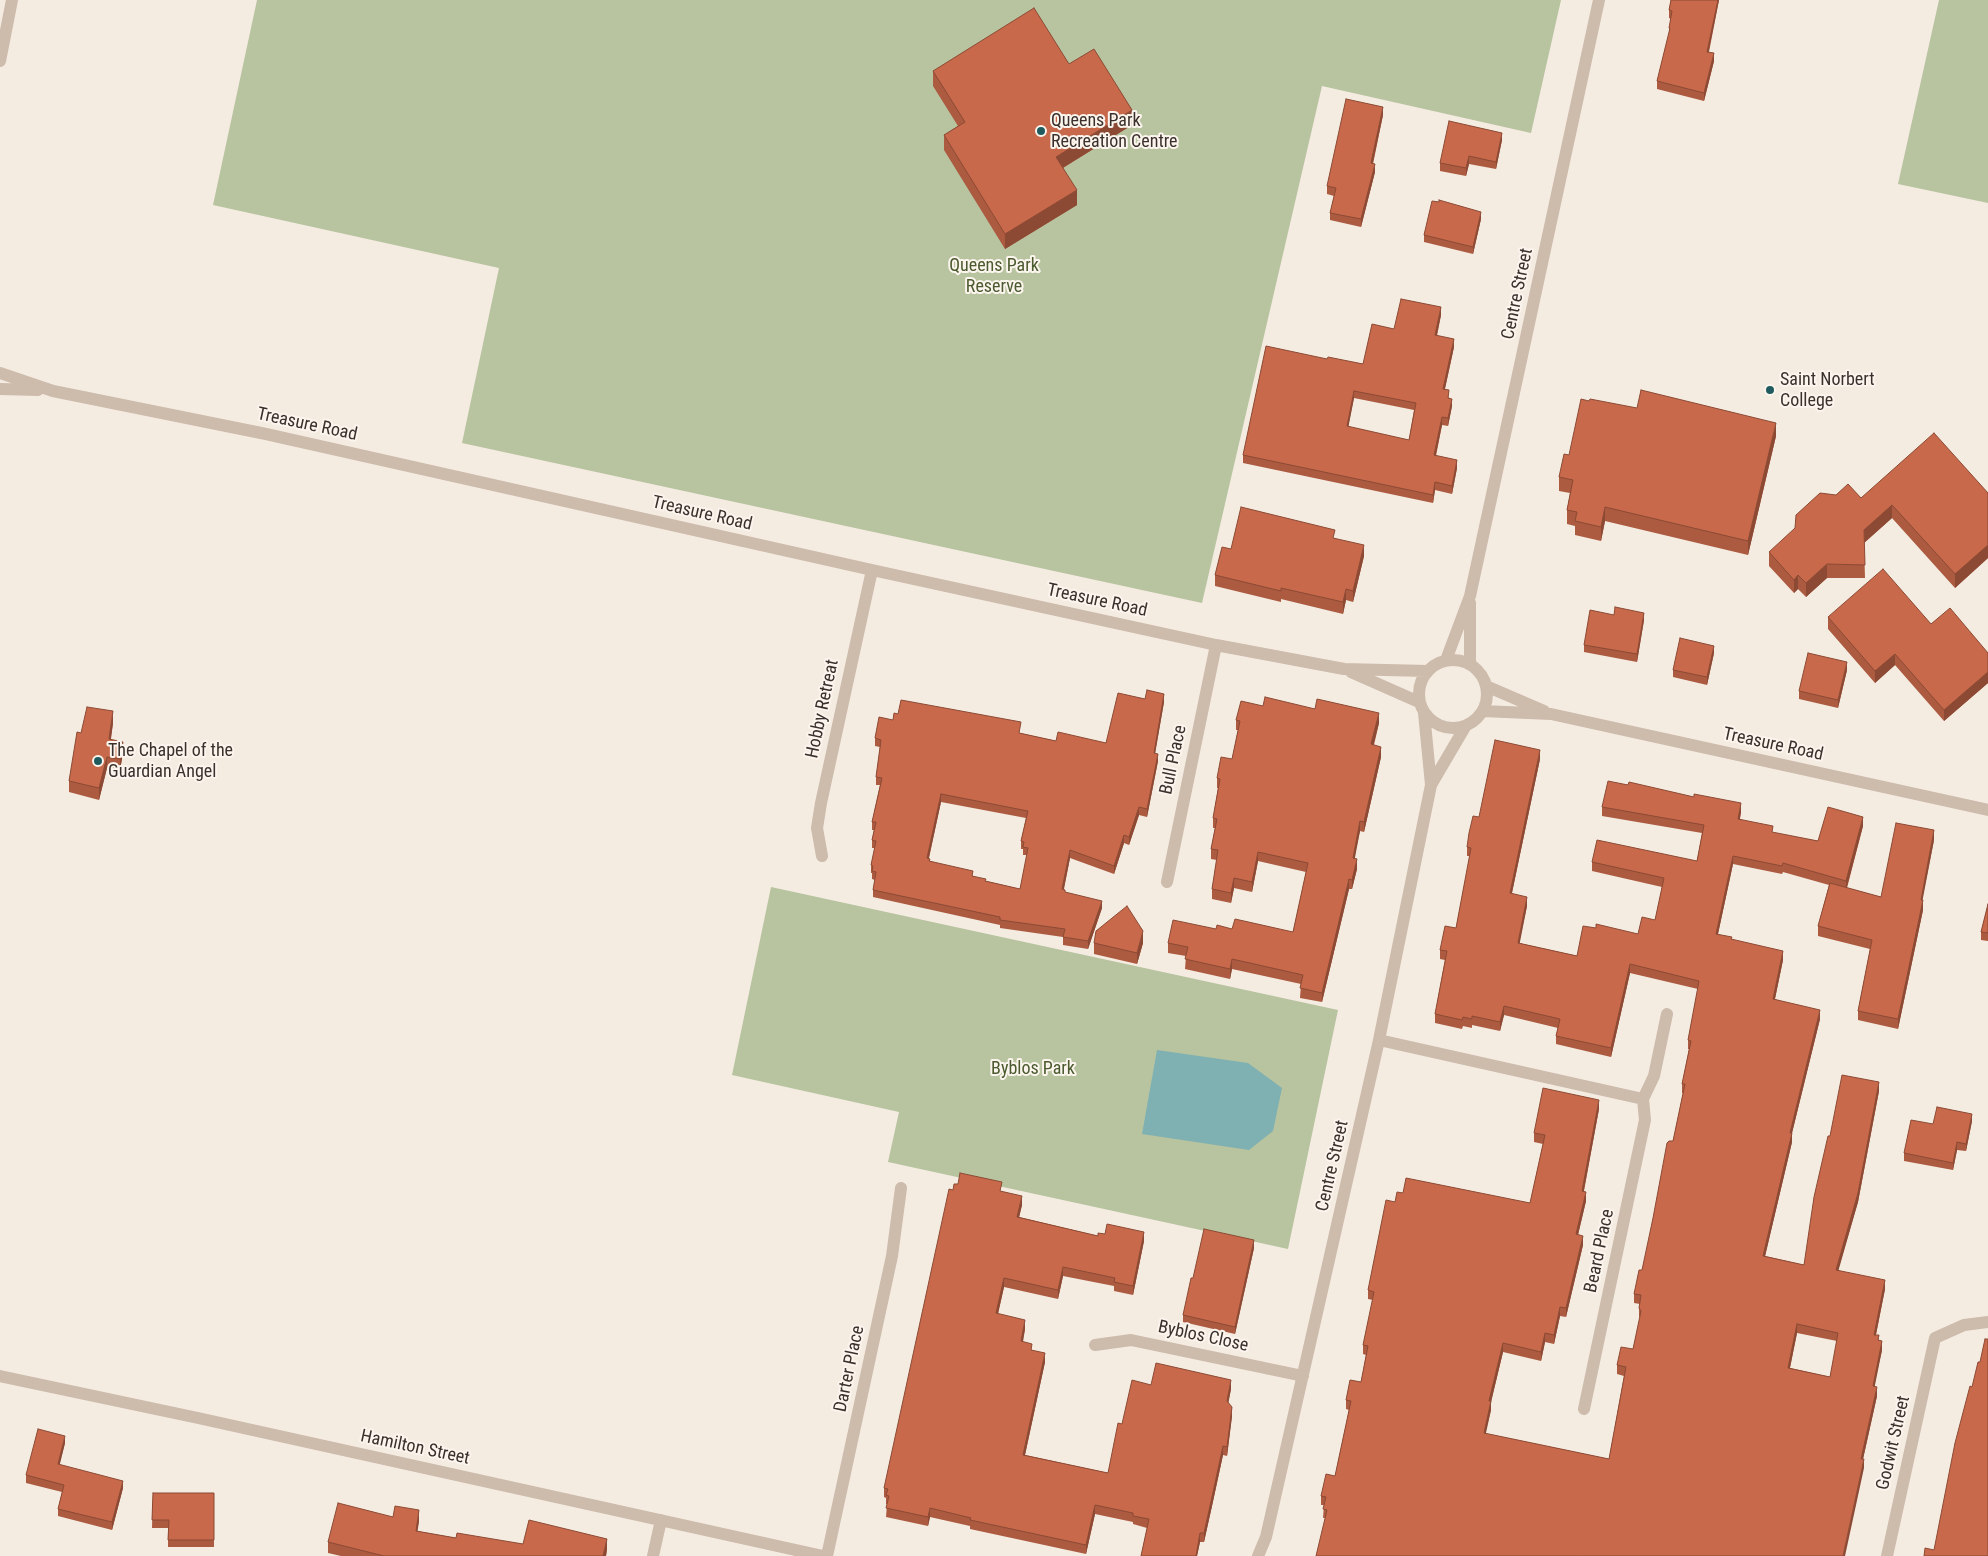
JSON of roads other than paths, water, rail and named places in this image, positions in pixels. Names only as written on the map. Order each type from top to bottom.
[{"type":"street","points":[[0,61],[4,14],[12,0]]},
{"type":"street","name":"Centre Street","points":[[1446,660],[1470,596],[1599,0]]},
{"type":"street","name":"Treasure Road","points":[[0,373],[52,391],[266,434],[1216,645],[1344,668],[1427,670]]},
{"type":"street","name":"Treasure Road","points":[[0,389],[52,391]]},
{"type":"street","name":"Hobby Retreat","points":[[822,856],[817,828],[821,803],[872,570]]},
{"type":"street","name":"Centre Street","points":[[1470,596],[1470,664]]},
{"type":"street","name":"Bull Place","points":[[1167,882],[1216,645]]},
{"type":"street","points":[[1446,660],[1470,664],[1477,670],[1486,686],[1486,704],[1483,711],[1475,721],[1465,727],[1454,729],[1442,727],[1431,722],[1421,708],[1418,691],[1421,680],[1427,670],[1446,660]]},
{"type":"street","name":"Treasure Road","points":[[1344,668],[1421,708]]},
{"type":"street","name":"Treasure Road","points":[[1486,686],[1551,714]]},
{"type":"street","name":"Centre Street","points":[[1421,708],[1431,785]]},
{"type":"street","name":"Treasure Road","points":[[1483,711],[1551,714],[1988,810]]},
{"type":"street","name":"Centre Street","points":[[1259,1555],[1266,1537],[1304,1376],[1379,1040],[1431,785],[1465,727]]},
{"type":"street","name":"Beard Place","points":[[1584,1409],[1645,1120],[1643,1099],[1654,1076],[1667,1014]]},
{"type":"street","points":[[1379,1040],[1643,1099]]},
{"type":"street","name":"Darter Place","points":[[828,1556],[892,1256],[901,1188]]},
{"type":"street","name":"Godwit Street","points":[[1887,1556],[1935,1338],[1964,1325],[1988,1322]]},
{"type":"street","name":"Byblos Close","points":[[1095,1345],[1131,1340],[1304,1376]]},
{"type":"street","name":"Hamilton Street","points":[[0,1376],[823,1556]]},
{"type":"street","points":[[653,1556],[661,1520]]},
{"type":"water","points":[[1157,1050],[1248,1063],[1282,1088],[1273,1131],[1249,1150],[1142,1134]]},
{"type":"place","name":"Queens Park Recreation Centre","points":[[1041,131]]},
{"type":"place","name":"Saint Norbert College","points":[[1770,390]]},
{"type":"place","name":"The Chapel of the Guardian Angel","points":[[98,761]]},
{"type":"park label","name":"Queens Park Reserve","points":[[994,276]]},
{"type":"park label","name":"Byblos Park","points":[[1033,1069]]}]
